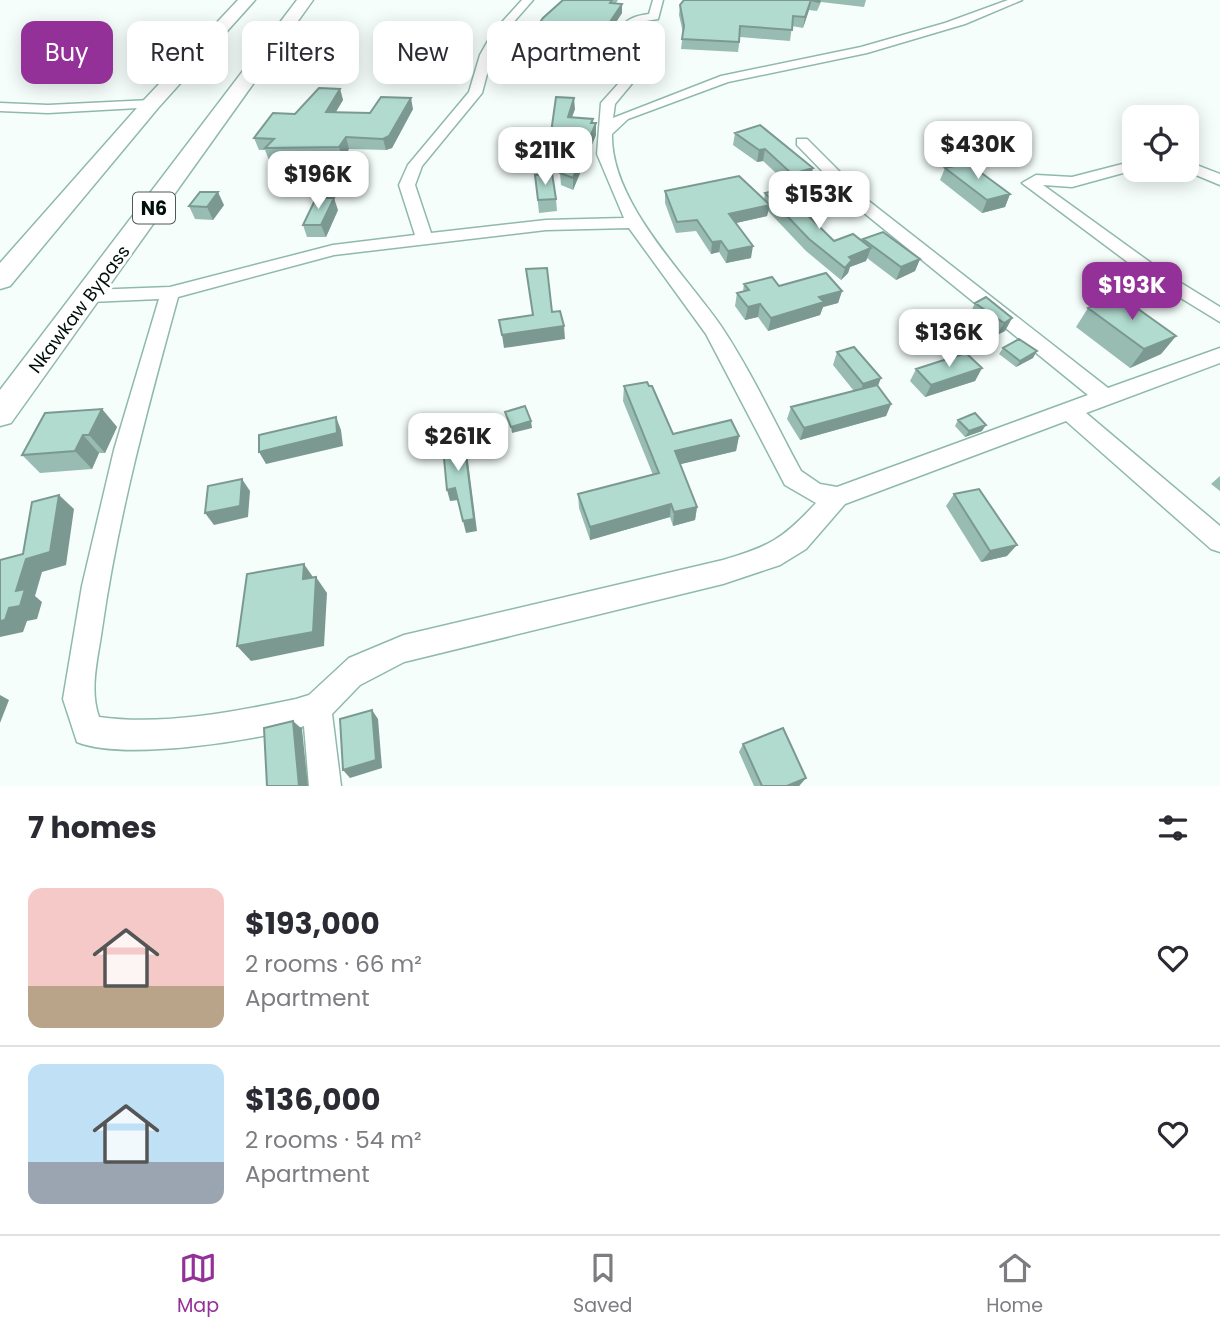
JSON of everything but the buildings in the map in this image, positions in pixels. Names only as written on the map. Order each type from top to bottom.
[{"type":"highway","points":[[0,280],[151,104],[247,0]]},
{"type":"highway","name":"Nkawkaw Bypass","points":[[0,414],[90,296],[305,0]]},
{"type":"street","points":[[424,238],[407,185],[415,165],[475,93],[492,43],[528,0]]},
{"type":"street","points":[[659,0],[654,17],[634,18],[627,23],[620,42],[621,56],[633,64],[634,75],[608,103],[604,154],[634,223],[714,331],[793,478],[815,493],[837,497]]},
{"type":"street","points":[[605,132],[623,116],[724,79],[863,50],[934,29],[944,29],[960,20],[1017,0]]},
{"type":"street","points":[[0,107],[48,109],[151,104]]},
{"type":"street","points":[[802,142],[864,205],[1106,398]]},
{"type":"street","points":[[1122,167],[1072,182],[1036,180],[1030,183],[1159,276],[1220,316]]},
{"type":"street","points":[[1199,171],[1220,180]]},
{"type":"street","points":[[90,296],[170,293],[333,250],[546,225],[634,223]]},
{"type":"street","points":[[170,293],[125,450],[95,586],[78,699],[88,731],[99,734],[244,724],[317,707],[351,673],[396,651],[723,572],[771,557],[797,541],[837,497],[1220,355]]},
{"type":"street","points":[[1069,411],[1220,541]]},
{"type":"street","points":[[317,707],[326,786]]}]
